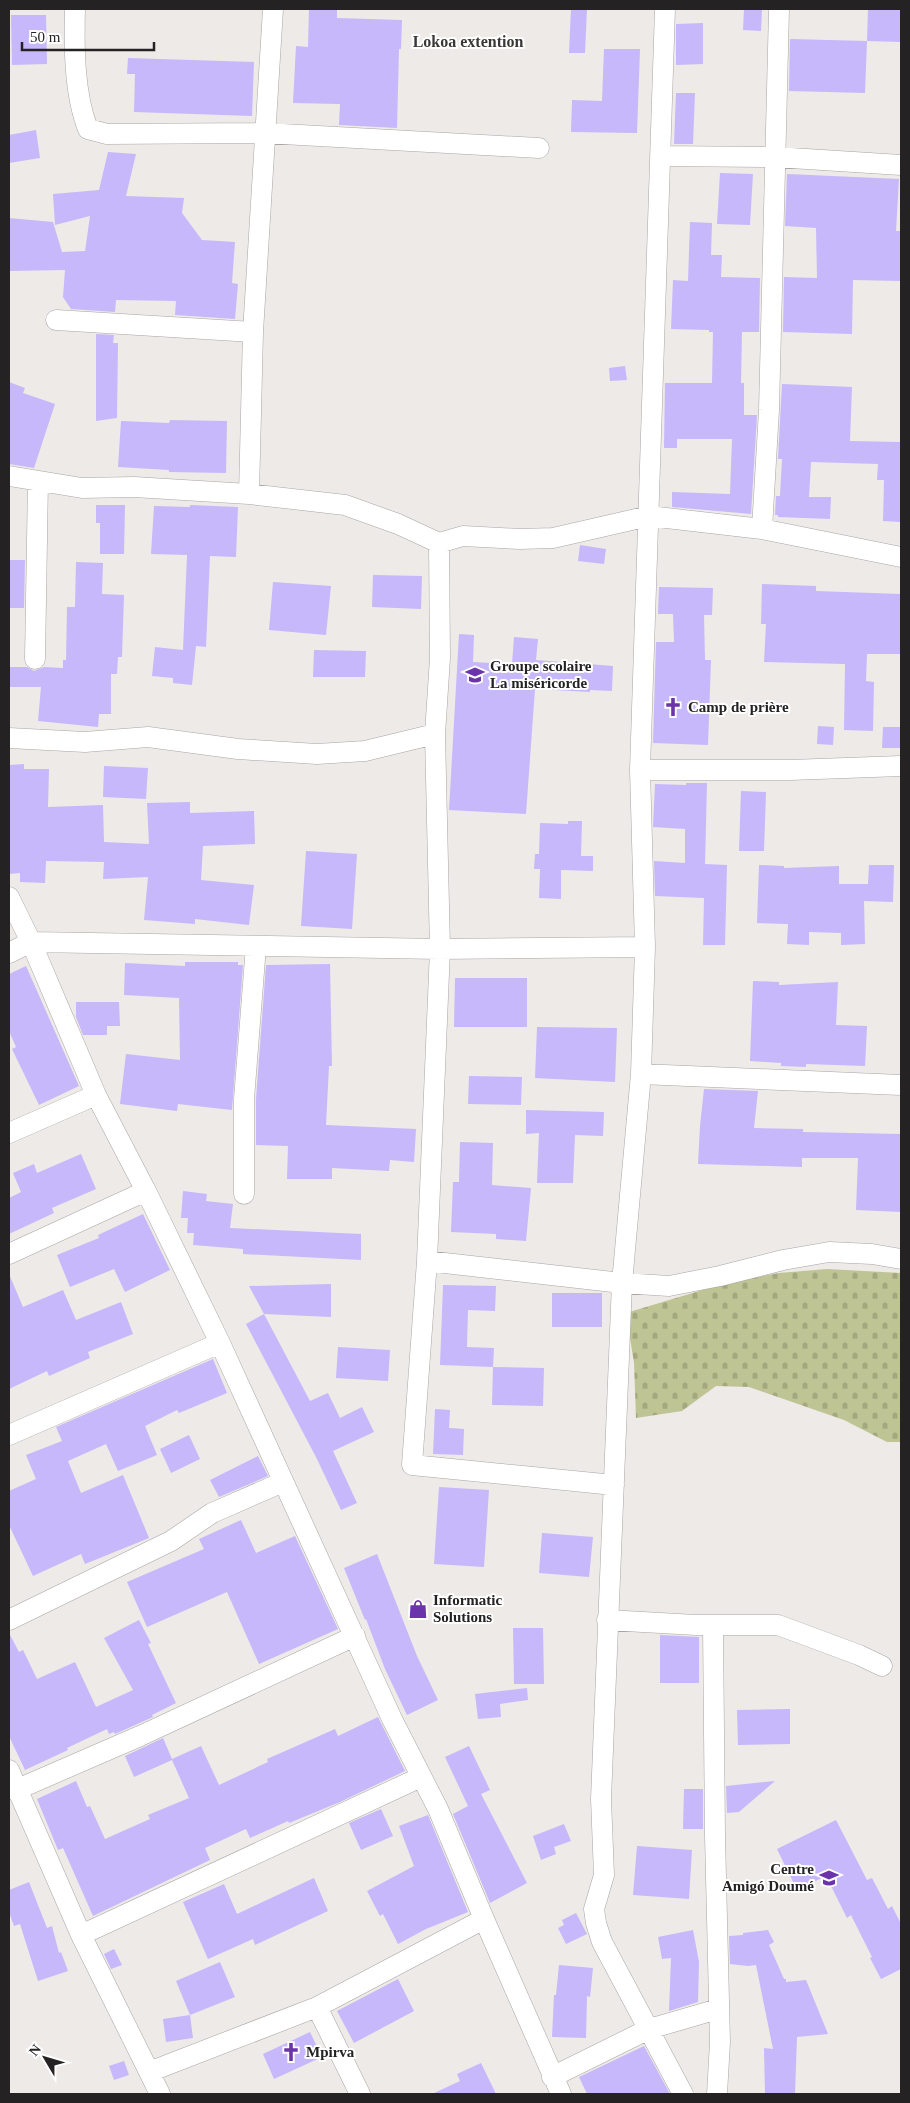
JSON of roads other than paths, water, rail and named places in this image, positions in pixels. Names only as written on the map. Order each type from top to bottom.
[{"type":"street","points":[[74,9],[79,95],[81,111],[88,129],[107,134],[264,133],[538,148]]},
{"type":"street","points":[[249,494],[253,332],[273,9]]},
{"type":"street","points":[[665,9],[640,770],[645,947],[641,1074],[622,1283],[601,1799],[604,1875],[594,1908],[602,1942],[683,2094]]},
{"type":"street","points":[[762,529],[769,410],[778,9]]},
{"type":"street","points":[[661,156],[775,156],[901,165]]},
{"type":"street","points":[[56,320],[253,332]]},
{"type":"street","points":[[9,476],[82,488],[134,487],[249,494],[345,505],[398,524],[439,543],[464,536],[520,539],[553,538],[649,516],[762,529],[901,557]]},
{"type":"street","points":[[35,659],[38,481]]},
{"type":"street","points":[[439,543],[440,658],[435,734],[440,949],[427,1261],[412,1465],[614,1485]]},
{"type":"street","points":[[9,738],[86,742],[148,737],[238,749],[317,754],[365,751],[435,734]]},
{"type":"street","points":[[640,770],[790,770],[901,766]]},
{"type":"street","points":[[9,897],[31,942],[96,1095],[146,1191],[220,1343],[392,1719],[438,1809],[557,2085],[649,2029],[718,2009]]},
{"type":"street","points":[[9,953],[31,942],[440,949],[645,947]]},
{"type":"street","points":[[244,1194],[244,1099],[256,946]]},
{"type":"street","points":[[641,1074],[901,1084]]},
{"type":"street","points":[[9,1133],[96,1095]]},
{"type":"street","points":[[9,1254],[146,1191]]},
{"type":"street","points":[[427,1261],[622,1283],[669,1286],[720,1276],[783,1260],[829,1252],[872,1254],[901,1259]]},
{"type":"street","points":[[9,1435],[220,1343]]},
{"type":"street","points":[[9,1620],[171,1541],[212,1513],[283,1482]]},
{"type":"street","points":[[607,1620],[713,1625],[778,1625],[859,1655],[882,1666]]},
{"type":"street","points":[[713,1625],[720,2042],[717,2094]]},
{"type":"street","points":[[13,1789],[140,1736],[355,1636]]},
{"type":"street","points":[[9,1770],[13,1789],[81,1936],[160,2094]]},
{"type":"street","points":[[81,1936],[421,1777]]},
{"type":"street","points":[[149,2072],[316,2008],[484,1919]]},
{"type":"street","points":[[316,2008],[360,2094]]},
{"type":"place","name":"Groupe scolaire La miséricorde","points":[[475,675]]},
{"type":"place","name":"Camp de prière","points":[[673,707]]},
{"type":"place","name":"Informatic Solutions","points":[[418,1609]]},
{"type":"place","name":"Centre Amigó Doumé","points":[[829,1878]]},
{"type":"place","name":"Mpirva","points":[[291,2052]]},
{"type":"district","name":"Lokoa extention","points":[[468,41]]}]
